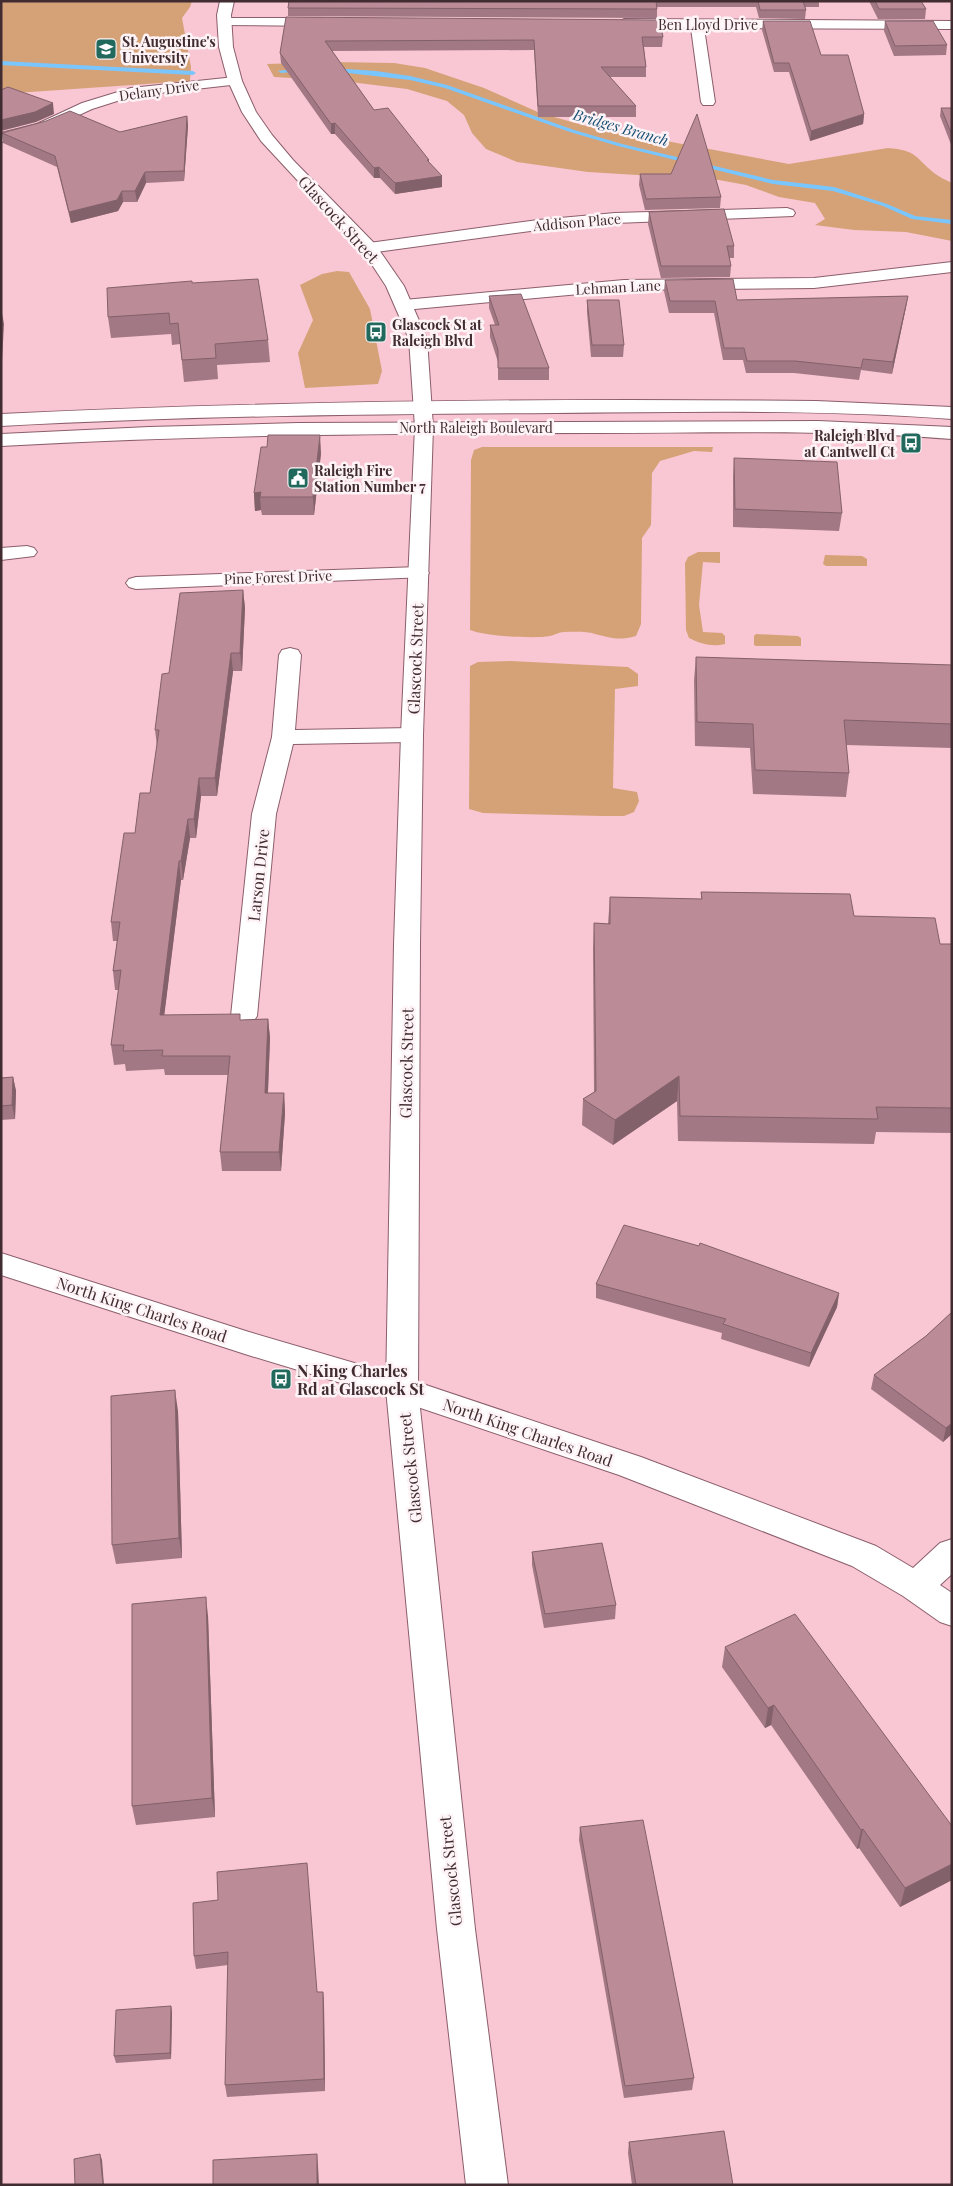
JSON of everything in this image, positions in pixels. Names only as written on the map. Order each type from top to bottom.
[{"type":"street","name":"Glascock Street","points":[[226,1],[226,47],[235,81],[249,112],[266,138],[369,248],[395,286],[418,339],[424,418],[412,735],[407,944],[402,1389],[456,1929],[487,2185]]},
{"type":"street","points":[[225,22],[340,22]]},
{"type":"street","name":"Ben Lloyd Drive","points":[[610,23],[952,25]]},
{"type":"street","points":[[697,24],[708,102]]},
{"type":"street","name":"Delany Drive","points":[[1,138],[42,127],[87,106],[131,92],[235,81]]},
{"type":"street","name":"Addison Place","points":[[369,248],[538,225],[615,218],[787,213]]},
{"type":"street","name":"Lehman Lane","points":[[404,305],[624,285],[814,283],[952,267]]},
{"type":"street","name":"North Raleigh Boulevard","points":[[1,440],[424,418],[841,407],[952,413]]},
{"type":"street","name":"North Raleigh Boulevard","points":[[1,420],[223,410],[424,418],[843,427],[952,433]]},
{"type":"street","points":[[1,554],[27,552]]},
{"type":"street","name":"Pine Forest Drive","points":[[136,583],[419,573]]},
{"type":"street","name":"Larson Drive","points":[[244,1016],[264,814],[283,737],[290,655]]},
{"type":"street","points":[[283,737],[412,735]]},
{"type":"street","name":"North King Charles Road","points":[[1,1264],[239,1340],[402,1389],[630,1466],[855,1552],[915,1586],[952,1612]]},
{"type":"street","points":[[915,1586],[952,1553]]},
{"type":"shaded area","name":"St. Augustine's University","points":[[1,1],[192,1],[182,18],[191,67],[190,81],[1,94]]},
{"type":"shaded area","points":[[394,63],[425,68],[484,88],[540,113],[586,126],[789,164],[888,148],[904,150],[914,155],[936,174],[952,183],[952,241],[906,232],[854,230],[815,225],[825,219],[815,203],[779,197],[746,185],[719,180],[588,172],[517,162],[486,149],[472,133],[464,115],[447,101],[407,89],[342,81],[274,77],[267,64]]},
{"type":"shaded area","points":[[337,271],[349,272],[370,309],[382,371],[378,384],[305,388],[298,353],[313,320],[300,285],[322,274]]},
{"type":"shaded area","points":[[482,447],[713,447],[712,452],[694,451],[660,461],[652,473],[651,525],[642,538],[641,624],[636,636],[615,638],[588,632],[562,632],[543,637],[521,637],[486,634],[470,630],[471,460],[474,450]]},
{"type":"shaded area","points":[[698,552],[720,552],[720,563],[703,562],[699,605],[703,632],[722,633],[725,636],[725,644],[711,645],[698,642],[689,638],[686,630],[685,563],[688,557]]},
{"type":"shaded area","points":[[825,555],[862,556],[867,559],[867,566],[826,566],[823,564]]},
{"type":"shaded area","points":[[756,634],[798,636],[801,638],[801,646],[756,646],[754,645],[754,636]]},
{"type":"shaded area","points":[[511,661],[628,667],[638,674],[638,686],[615,689],[613,788],[637,792],[639,801],[634,812],[624,816],[601,816],[483,813],[469,809],[470,666],[478,662]]},
{"type":"building","points":[[289,1],[656,1],[657,9],[288,8]]},
{"type":"building","points":[[758,1],[803,1],[806,10],[760,10]]},
{"type":"building","points":[[875,1],[921,1],[926,9],[879,9]]},
{"type":"building","points":[[286,17],[660,20],[663,37],[642,37],[646,67],[601,67],[636,106],[538,106],[534,40],[325,41],[374,110],[388,108],[429,160],[427,160],[442,176],[395,183],[379,167],[374,168],[335,123],[331,124],[280,53]]},
{"type":"building","points":[[763,21],[810,21],[821,55],[848,55],[864,114],[811,131],[789,63],[774,63]]},
{"type":"building","points":[[885,21],[933,21],[947,45],[895,46]]},
{"type":"building","points":[[8,87],[53,103],[35,112],[1,120],[1,90]]},
{"type":"building","points":[[941,108],[952,108],[952,135]]},
{"type":"building","points":[[70,111],[120,132],[187,116],[184,171],[145,172],[135,191],[122,191],[117,200],[69,212],[55,156],[2,133],[46,121]]},
{"type":"building","points":[[697,114],[721,197],[646,199],[640,174],[671,174]]},
{"type":"building","points":[[724,209],[734,246],[727,246],[731,266],[661,266],[649,212]]},
{"type":"building","points":[[258,279],[268,340],[215,344],[216,358],[182,360],[178,323],[170,324],[169,313],[108,317],[107,288],[192,281],[192,283]]},
{"type":"building","points":[[733,279],[737,300],[908,296],[893,362],[863,359],[861,368],[795,361],[747,361],[744,348],[724,348],[715,301],[670,301],[665,280]]},
{"type":"building","points":[[521,294],[549,368],[498,368],[498,350],[490,325],[499,325],[489,296]]},
{"type":"building","points":[[587,300],[619,300],[624,345],[592,345]]},
{"type":"building","points":[[268,435],[320,435],[313,497],[260,497],[261,492],[254,493],[261,447],[267,447]]},
{"type":"building","points":[[734,458],[837,462],[842,513],[735,509]]},
{"type":"building","points":[[243,590],[240,653],[231,653],[215,778],[199,778],[194,819],[188,819],[181,861],[179,861],[160,1015],[240,1014],[240,1020],[268,1019],[265,1093],[284,1093],[279,1152],[220,1152],[230,1056],[162,1056],[163,1050],[123,1051],[124,1045],[111,1045],[121,970],[113,971],[120,922],[111,922],[124,833],[135,833],[140,793],[150,793],[159,730],[155,730],[162,674],[169,673],[180,593]]},
{"type":"building","points":[[696,657],[952,665],[952,724],[844,720],[849,773],[755,770],[753,724],[697,722]]},
{"type":"building","points":[[701,892],[850,894],[854,916],[935,918],[940,944],[952,944],[952,1108],[876,1107],[878,1119],[680,1116],[679,1076],[615,1120],[583,1099],[596,1091],[594,923],[610,924],[610,897],[702,899]]},
{"type":"building","points":[[13,1077],[12,1105],[1,1106],[1,1078]]},
{"type":"building","points":[[624,1225],[699,1246],[700,1243],[839,1293],[811,1353],[723,1324],[726,1319],[596,1284]]},
{"type":"building","points":[[952,1312],[952,1423],[946,1428],[874,1375],[926,1336]]},
{"type":"building","points":[[175,1390],[179,1538],[112,1545],[111,1396]]},
{"type":"building","points":[[602,1543],[616,1605],[545,1614],[532,1552]]},
{"type":"building","points":[[206,1597],[212,1798],[132,1806],[132,1604]]},
{"type":"building","points":[[795,1614],[952,1826],[952,1864],[905,1888],[863,1829],[861,1830],[774,1705],[768,1708],[725,1647]]},
{"type":"building","points":[[643,1820],[694,2078],[625,2086],[580,1827]]},
{"type":"building","points":[[307,1863],[317,1992],[323,1992],[324,2079],[225,2085],[228,1952],[194,1956],[193,1903],[218,1900],[217,1872]]},
{"type":"building","points":[[171,2006],[170,2053],[114,2056],[116,2010]]},
{"type":"building","points":[[724,2131],[733,2185],[636,2185],[629,2142]]},
{"type":"building","points":[[100,2154],[103,2185],[75,2185],[74,2159]]},
{"type":"building","points":[[317,2154],[317,2185],[213,2185],[213,2160]]},
{"type":"waterway","name":"Bridges Branch","points":[[1,63],[193,73]]},
{"type":"waterway","name":"Bridges Branch","points":[[281,71],[301,70]]},
{"type":"waterway","name":"Bridges Branch","points":[[332,70],[376,73],[410,78],[447,87],[572,131],[620,145],[773,182],[834,189],[885,205],[914,218],[952,222]]},
{"type":"place","name":"St. Augustine's University","points":[[106,49]]},
{"type":"place","name":"Glascock St at Raleigh Blvd","points":[[376,332]]},
{"type":"place","name":"Raleigh Blvd at Cantwell Ct","points":[[911,443]]},
{"type":"place","name":"Raleigh Fire Station Number 7","points":[[298,478]]},
{"type":"place","name":"N King Charles Rd at Glascock St","points":[[281,1379]]}]
